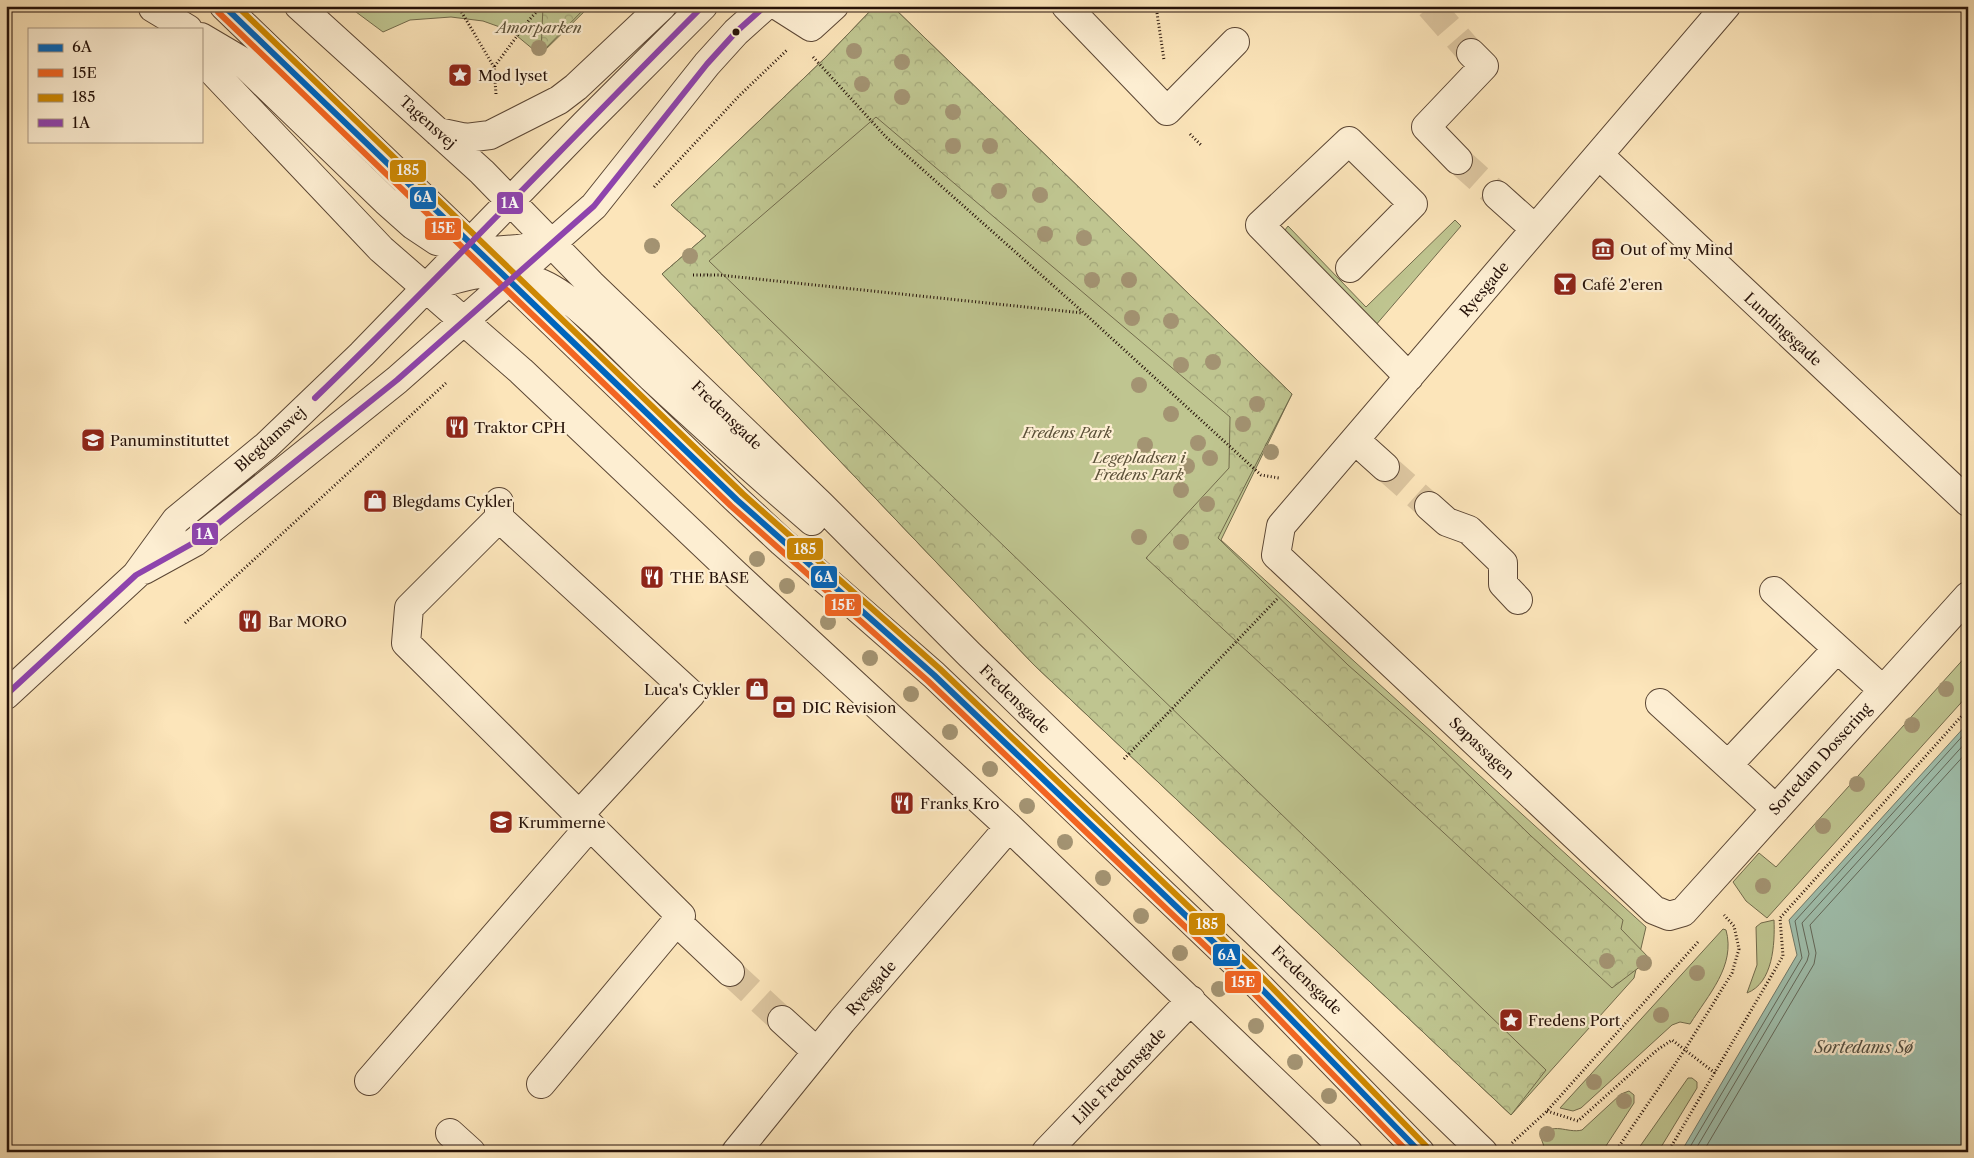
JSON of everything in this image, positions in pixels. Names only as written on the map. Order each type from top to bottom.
[{"type":"street","points":[[224,6],[471,249],[508,276],[782,542],[949,688],[1255,982],[1420,1152]]},
{"type":"street","name":"Tagensvej","points":[[299,6],[511,200],[552,243]]},
{"type":"street","points":[[438,132],[466,138],[490,135],[559,100],[576,87],[662,6]]},
{"type":"street","name":"Blegdamsvej","points":[[6,695],[136,575],[176,520],[266,446],[425,290],[471,249],[511,200],[703,6]]},
{"type":"street","name":"Blegdamsvej","points":[[136,575],[195,542],[397,380],[508,276],[552,243],[594,206],[707,64],[736,32],[765,6]]},
{"type":"street","points":[[778,6],[811,27],[834,6]]},
{"type":"street","points":[[1066,6],[1167,111],[1235,42]]},
{"type":"street","name":"Ryesgade","points":[[1299,575],[1276,555],[1282,526],[1726,6]]},
{"type":"street","points":[[152,7],[172,28]]},
{"type":"street","points":[[152,7],[186,28]]},
{"type":"street","points":[[202,38],[240,60],[350,168],[413,225],[437,240],[471,249],[518,249],[552,243]]},
{"type":"street","points":[[1458,160],[1426,127],[1484,66],[1471,53]]},
{"type":"street","points":[[202,60],[381,249],[425,290],[521,371],[743,581],[1010,827],[1348,1152]]},
{"type":"street","points":[[1350,268],[1413,204],[1349,140],[1260,224],[1409,377]]},
{"type":"street","name":"Lundingsgade","points":[[1598,155],[1968,502]]},
{"type":"street","points":[[1497,195],[1535,229]]},
{"type":"street","name":"Fredensgade","points":[[552,243],[597,290],[821,505],[1100,782],[1496,1149]]},
{"type":"street","points":[[425,290],[462,275],[508,276],[540,283],[574,305],[720,442],[969,654]]},
{"type":"street","points":[[1355,440],[1385,467]]},
{"type":"street","points":[[1429,506],[1446,522],[1469,530],[1503,563],[1503,584],[1518,600]]},
{"type":"street","points":[[369,1081],[584,821],[691,694],[499,510],[409,608],[406,643],[584,821],[681,916],[541,1084]]},
{"type":"street","name":"Søpassagen","points":[[1299,575],[1654,910],[1669,916]]},
{"type":"street","points":[[1774,591],[1883,690]]},
{"type":"street","name":"Sortedam Dossering","points":[[1669,916],[1683,912],[1968,596]]},
{"type":"street","points":[[1728,765],[1837,649]]},
{"type":"street","points":[[1660,703],[1776,809]]},
{"type":"street","name":"Ryesgade","points":[[736,1152],[817,1052],[1010,827]]},
{"type":"street","points":[[676,921],[730,972]]},
{"type":"street","name":"Lille Fredensgade","points":[[1046,1152],[1191,1000]]},
{"type":"street","points":[[782,1020],[817,1052]]},
{"type":"street","points":[[450,1133],[472,1152]]},
{"type":"path","points":[[458,6],[494,67],[496,94]]},
{"type":"path","points":[[494,67],[529,20],[542,6]]},
{"type":"path","points":[[811,27],[807,52],[886,137],[1084,313],[1261,475],[1318,484]]},
{"type":"path","points":[[693,275],[719,275],[1084,313]]},
{"type":"path","points":[[185,623],[448,381]]},
{"type":"path","points":[[1100,782],[1160,723],[1299,575]]},
{"type":"path","points":[[1668,1152],[1783,956],[1780,918],[1968,709]]},
{"type":"path","points":[[1615,1152],[1684,1051],[1732,973],[1739,949],[1734,926],[1702,891]]},
{"type":"path","points":[[1717,921],[1724,914]]},
{"type":"path","points":[[1496,1149],[1547,1111],[1704,936]]},
{"type":"path","points":[[1547,1111],[1578,1121],[1657,1050],[1672,1040],[1715,1074]]},
{"type":"green space","name":"Amorparken","points":[[348,6],[590,6],[540,55],[511,31],[483,21],[451,17],[410,20],[383,32]]},
{"type":"green space","points":[[543,6],[587,6],[541,53]]},
{"type":"green space","name":"Fredens Park","points":[[875,6],[892,6],[1292,394],[1221,540],[1646,927],[1634,978],[1511,1115],[1034,665],[662,274],[706,236],[671,205],[825,58]]},
{"type":"green space","points":[[875,6],[892,6],[1292,394],[1218,538],[1348,665],[1431,738],[1530,835],[1623,920],[1621,929],[1650,959],[1612,988],[1146,558],[1229,468],[1230,417],[876,117],[709,261],[1546,1070],[1511,1115],[1034,665],[662,274],[706,236],[671,205],[825,58]]},
{"type":"green space","points":[[1455,220],[1461,226],[1375,326],[1285,230],[1288,226],[1366,307]]},
{"type":"green space","points":[[1968,654],[1968,695],[1767,918],[1746,901],[1733,882],[1759,853],[1776,867]]},
{"type":"green space","points":[[1774,920],[1771,962],[1762,981],[1756,988],[1747,993],[1757,965],[1756,927],[1761,923]]},
{"type":"green space","points":[[1723,929],[1726,930],[1728,943],[1724,968],[1719,980],[1690,1024],[1680,1022],[1672,1025],[1581,1108],[1573,1111],[1560,1108]]},
{"type":"green space","points":[[1688,1078],[1692,1078],[1697,1082],[1697,1088],[1658,1152],[1636,1152]]},
{"type":"green space","points":[[1629,1091],[1634,1095],[1634,1103],[1602,1152],[1546,1152],[1541,1138],[1545,1133],[1555,1129],[1582,1130],[1621,1094]]},
{"type":"water","name":"Sortedams Sø","points":[[1968,723],[1968,1152],[1681,1152],[1797,955],[1789,920]]},
{"type":"tunnel","points":[[1430,6],[1471,53]]},
{"type":"tunnel","points":[[1458,160],[1497,195]]},
{"type":"tunnel","points":[[1385,467],[1429,506]]},
{"type":"tunnel","points":[[730,972],[782,1020]]},
{"type":"transit line","name":"6A","points":[[224,6],[737,500],[934,675],[1249,976],[1420,1152]]},
{"type":"transit line","name":"185","points":[[237,6],[743,494],[940,669],[1255,970],[1426,1146]]},
{"type":"transit line","name":"1A","points":[[315,398],[703,6]]},
{"type":"transit line","name":"1A","points":[[6,695],[136,575],[195,542],[397,380],[594,206],[707,64],[736,32],[765,6]]},
{"type":"transit line","name":"15E","points":[[218,12],[731,506],[928,681],[1243,982],[1408,1152]]},
{"type":"place","name":"Mod lyset","points":[[460,75]]},
{"type":"place","name":"Out of my Mind","points":[[1603,249]]},
{"type":"place","name":"Café 2'eren","points":[[1565,284]]},
{"type":"place","name":"Traktor CPH","points":[[457,427]]},
{"type":"place","name":"Panuminstituttet","points":[[93,440]]},
{"type":"place","name":"Blegdams Cykler","points":[[375,501]]},
{"type":"place","name":"THE BASE","points":[[652,577]]},
{"type":"place","name":"Bar MORO","points":[[250,621]]},
{"type":"place","name":"Luca's Cykler","points":[[757,689]]},
{"type":"place","name":"DIC Revision","points":[[784,707]]},
{"type":"place","name":"Franks Kro","points":[[902,803]]},
{"type":"place","name":"Krummerne","points":[[501,822]]},
{"type":"place","name":"Fredens Port","points":[[1511,1020]]},
{"type":"park label","name":"Legepladsen i Fredens Park","points":[[1139,466]]}]
